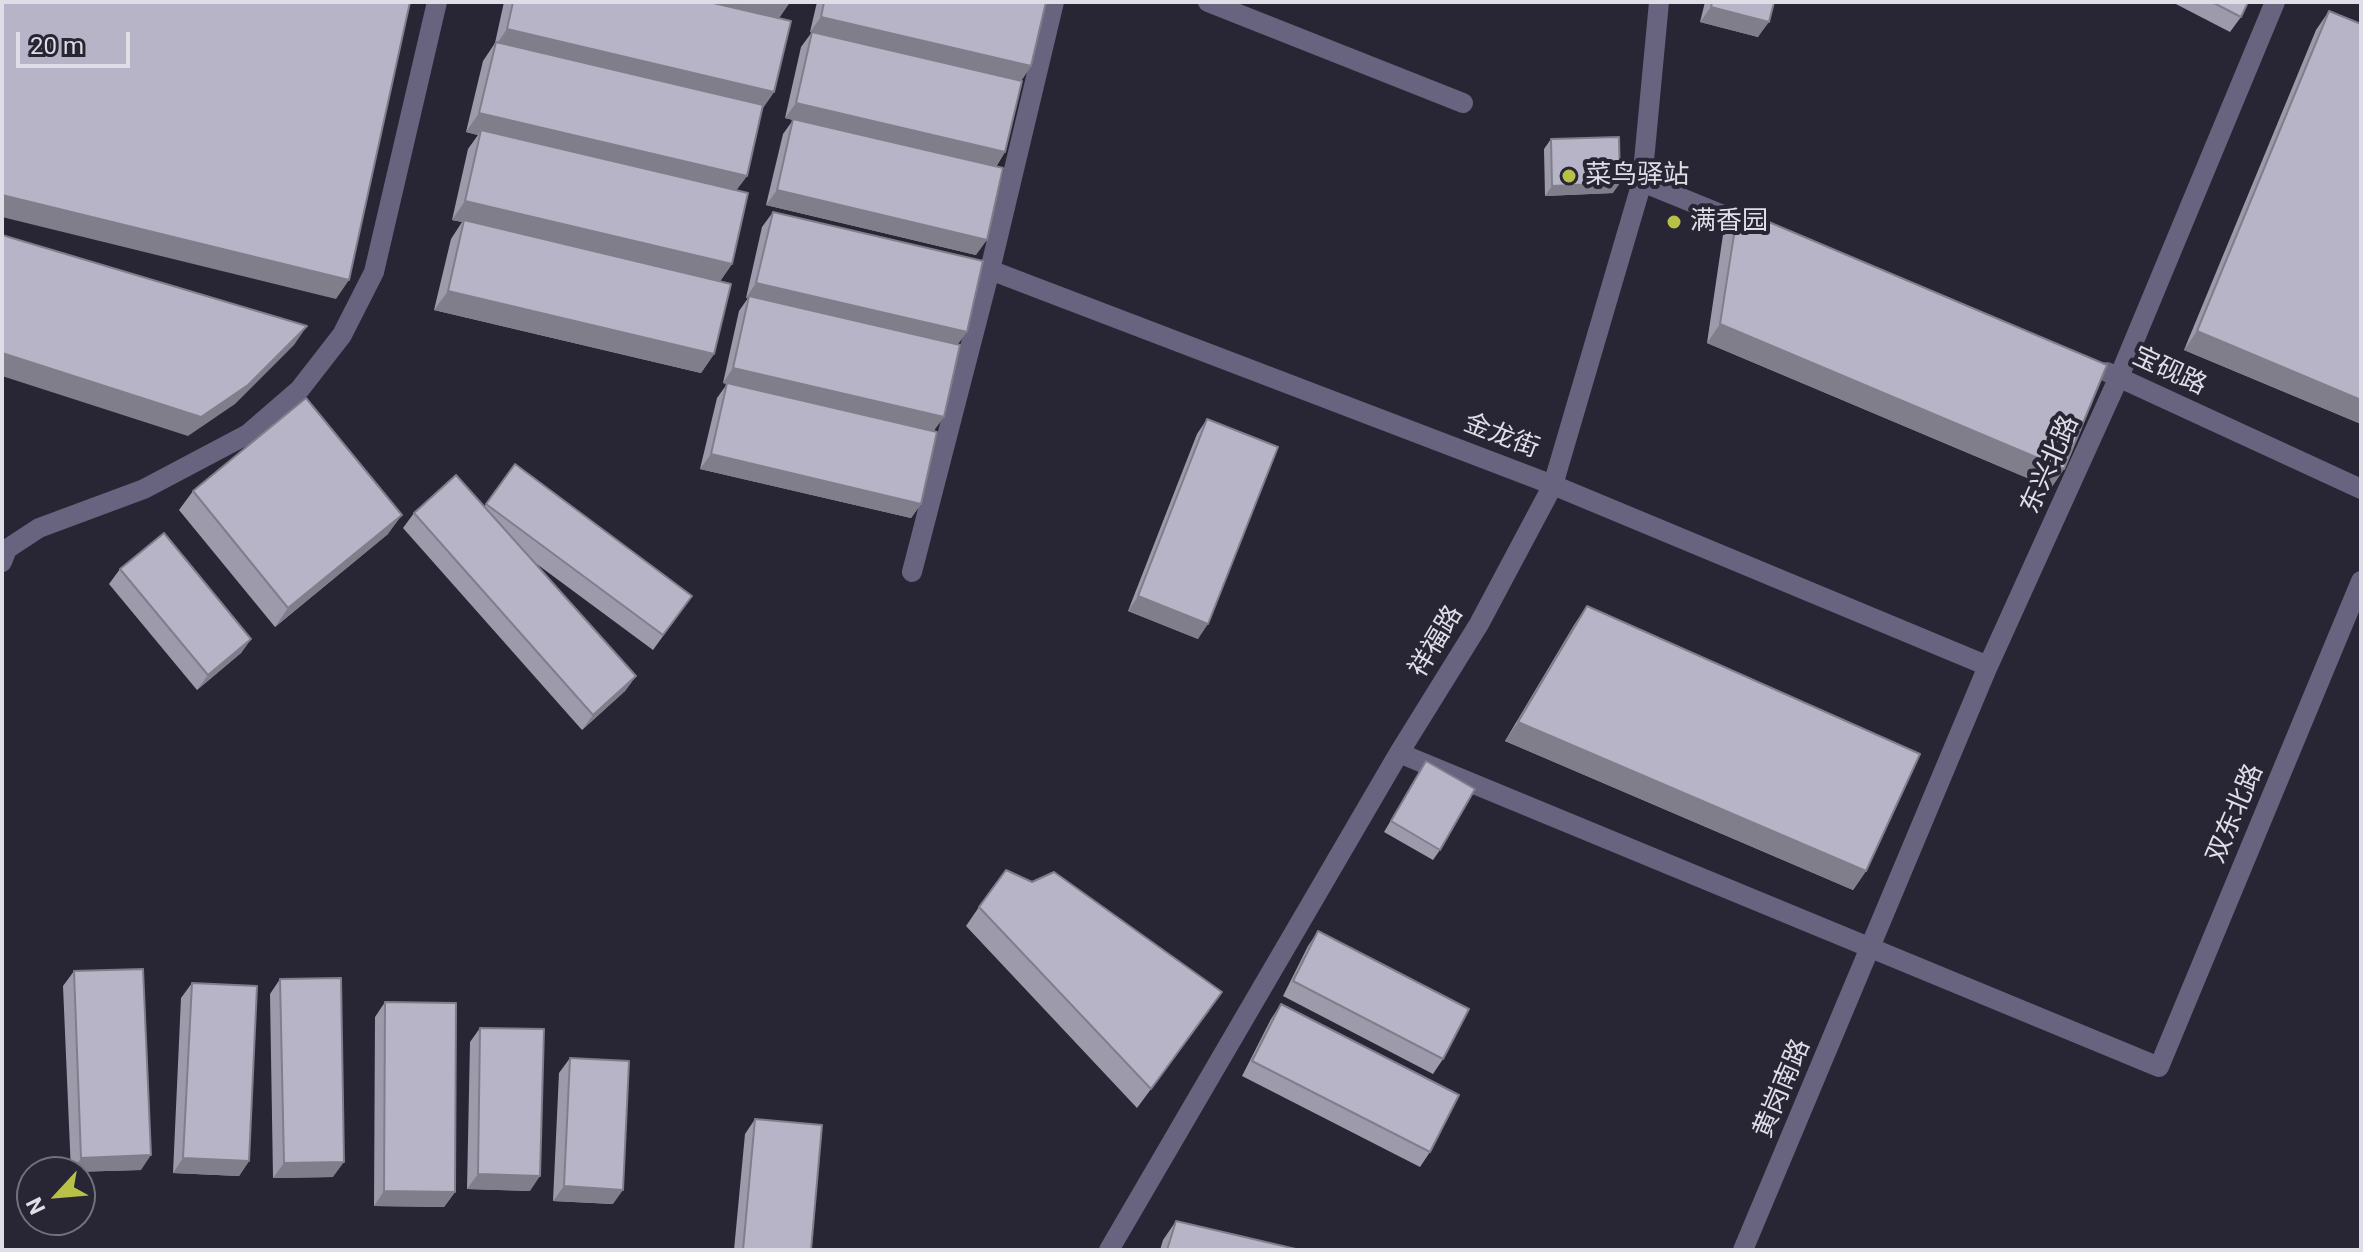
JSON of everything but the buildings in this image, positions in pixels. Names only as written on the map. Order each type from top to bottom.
[{"type":"street","points":[[4,553],[39,528],[144,489],[248,434],[308,379],[342,335],[374,272],[437,2]]},
{"type":"street","points":[[912,572],[990,270],[1054,2]]},
{"type":"street","points":[[1208,2],[1463,103]]},
{"type":"street","name":"祥福路","points":[[1109,1250],[1399,753],[1479,624],[1553,485],[1642,182],[1659,2]]},
{"type":"street","name":"东兴北路","points":[[1871,948],[1988,666],[2119,377],[2275,2]]},
{"type":"street","points":[[1642,182],[1772,235]]},
{"type":"street","name":"金龙街","points":[[990,270],[1553,485],[1988,666]]},
{"type":"street","name":"宝砚路","points":[[2090,365],[2361,489]]},
{"type":"street","name":"双东北路","points":[[1871,948],[2159,1067],[2361,581]]},
{"type":"street","points":[[1399,753],[1871,948]]},
{"type":"street","name":"黄岗南路","points":[[1743,1250],[1871,948]]},
{"type":"place","name":"菜鸟驿站","points":[[1569,176]]},
{"type":"place","name":"满香园","points":[[1674,222]]}]
